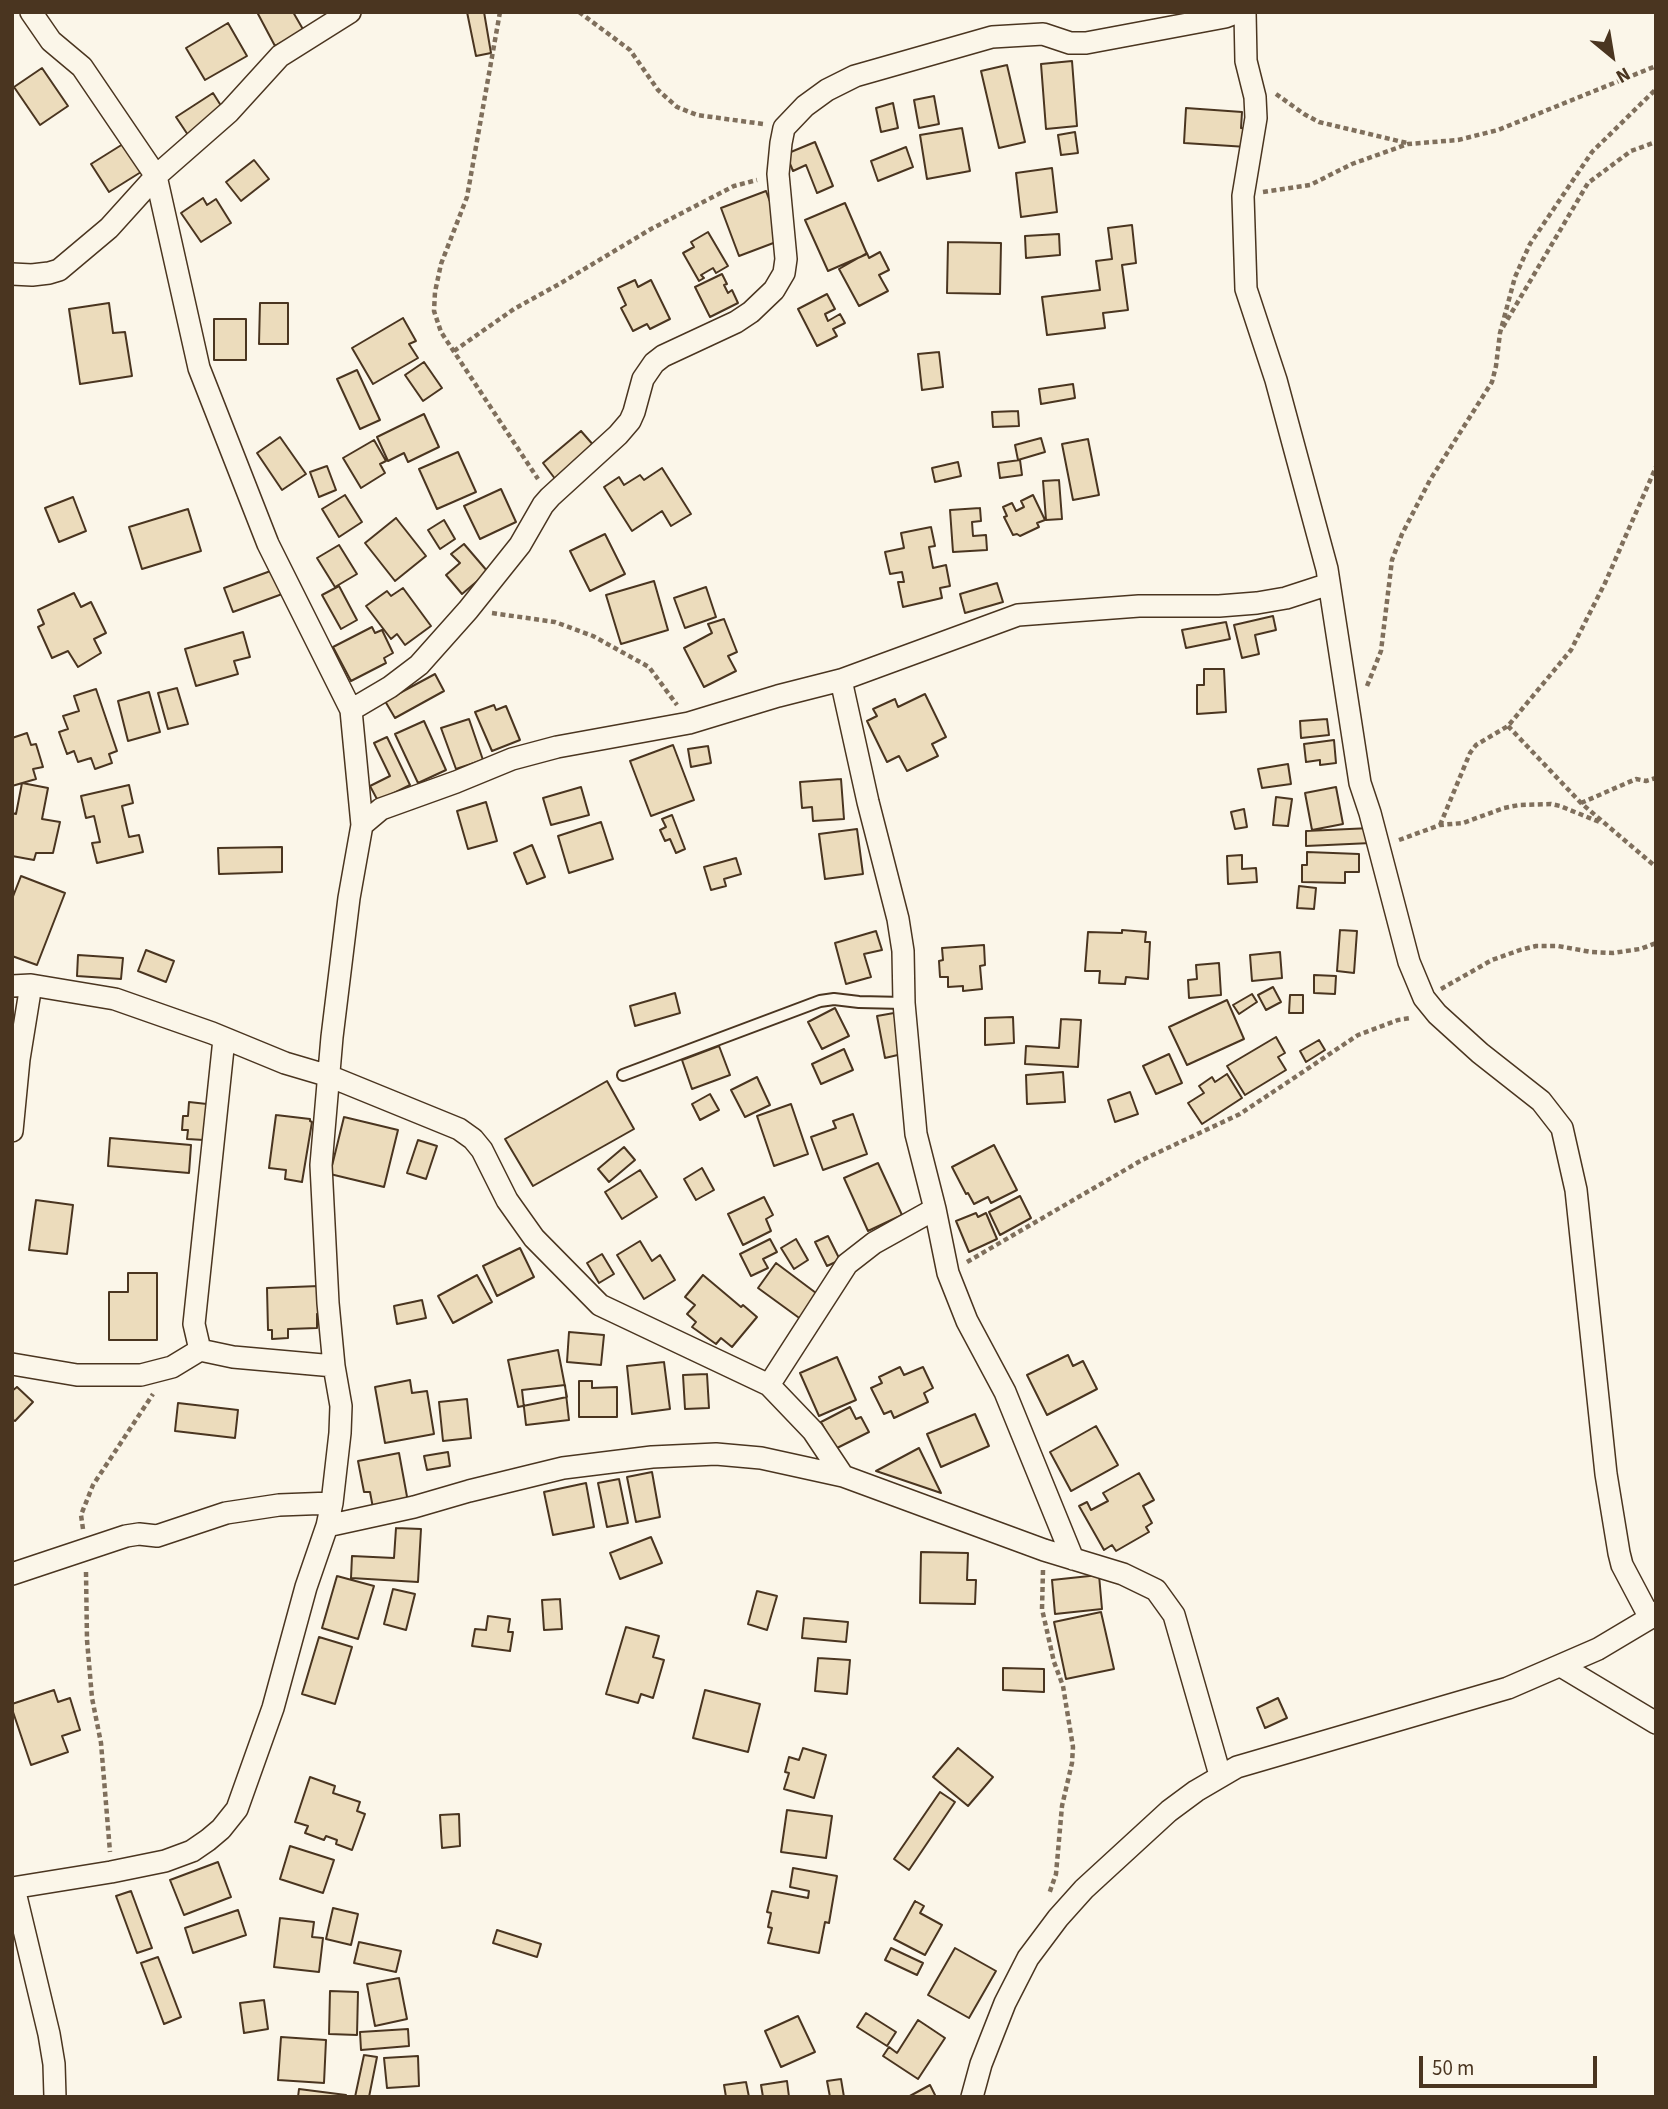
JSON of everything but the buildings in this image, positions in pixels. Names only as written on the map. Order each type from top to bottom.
[{"type":"street","points":[[31,12],[51,41],[82,67],[156,176],[199,368],[268,544],[351,710],[362,825],[349,898],[332,1037],[321,1165],[328,1303],[341,1406],[332,1503],[327,1526],[306,1587],[274,1708],[237,1809],[221,1829],[192,1851],[166,1861],[13,1888],[49,2034],[54,2064],[55,2097]]},
{"type":"street","points":[[12,274],[40,274],[60,270],[109,228],[156,176],[229,112],[280,56],[350,12]]},
{"type":"street","points":[[351,710],[390,687],[419,665],[468,610],[520,545],[550,497],[618,435],[629,421],[643,379],[654,363],[751,312],[774,290],[784,273],[786,259],[778,174],[784,128],[805,106],[827,90],[855,76],[907,59],[992,37],[1043,34],[1070,43],[1086,43],[1225,17],[1238,12]]},
{"type":"street","points":[[972,2097],[981,2064],[1028,1958],[1084,1889],[1169,1811],[1220,1775],[1237,1767],[1508,1688],[1598,1649],[1653,1615],[1622,1565],[1619,1553],[1606,1474],[1576,1190],[1562,1128],[1541,1101],[1480,1053],[1431,1006],[1409,962],[1380,848],[1360,783],[1327,569],[1276,380],[1246,289],[1243,196],[1256,118],[1255,97],[1248,78],[1244,37],[1245,12]]},
{"type":"street","points":[[362,825],[381,809],[512,759],[557,747],[689,723],[841,680],[1018,615],[1139,606],[1257,603],[1286,598],[1329,584]]},
{"type":"street","points":[[841,680],[898,919],[916,1134],[948,1273],[967,1321],[1005,1392],[1073,1559]]},
{"type":"street","points":[[12,1131],[22,985],[115,999],[285,1063],[329,1076],[459,1129],[482,1150],[507,1200],[534,1238],[600,1306],[769,1385],[813,1431],[843,1476]]},
{"type":"street","points":[[200,1350],[194,1324],[224,1039]]},
{"type":"street","points":[[769,1385],[847,1264],[874,1243],[935,1209]]},
{"type":"street","points":[[12,1364],[76,1375],[141,1375],[172,1367],[200,1350],[233,1357],[334,1366]]},
{"type":"street","points":[[327,1526],[414,1507],[563,1468],[652,1457],[716,1454],[761,1458],[843,1476],[1044,1550],[1123,1574],[1156,1590],[1174,1615],[1220,1775]]},
{"type":"street","points":[[12,1574],[126,1536],[157,1536],[216,1516],[252,1508],[332,1503]]},
{"type":"street","points":[[1561,1666],[1656,1723]]},
{"type":"lane","points":[[623,1075],[820,1000],[904,1003]]},
{"type":"path","points":[[500,12],[467,197],[441,264],[435,292],[435,311],[441,332],[550,497]]},
{"type":"path","points":[[579,12],[630,50],[657,90],[677,107],[697,115],[784,128]]},
{"type":"path","points":[[1243,196],[1310,185],[1352,164],[1408,144],[1458,140],[1498,130],[1656,66]]},
{"type":"path","points":[[1248,78],[1318,122],[1408,144]]},
{"type":"path","points":[[1366,688],[1381,651],[1392,560],[1402,534],[1430,480],[1492,382],[1500,333],[1515,277],[1537,233],[1592,152],[1656,89]]},
{"type":"path","points":[[1500,333],[1588,183],[1630,151],[1656,142]]},
{"type":"path","points":[[454,351],[514,309],[651,229],[734,186],[778,174]]},
{"type":"path","points":[[1440,825],[1470,752],[1488,736],[1508,726],[1571,650],[1605,583],[1656,467]]},
{"type":"path","points":[[468,610],[555,622],[593,636],[649,667],[689,723]]},
{"type":"path","points":[[1508,726],[1581,803],[1656,867]]},
{"type":"path","points":[[1581,803],[1636,779],[1656,778]]},
{"type":"path","points":[[1380,848],[1440,825],[1463,823],[1519,805],[1551,804],[1602,823]]},
{"type":"path","points":[[948,1273],[1142,1160],[1240,1114],[1359,1035],[1431,1006],[1492,960],[1536,946],[1613,953],[1656,943]]},
{"type":"path","points":[[111,1872],[101,1743],[92,1698],[87,1640],[95,1547],[82,1527],[81,1515],[84,1504],[109,1458],[172,1367]]},
{"type":"path","points":[[1044,1550],[1042,1609],[1054,1662],[1063,1686],[1073,1747],[1062,1805],[1056,1874],[1048,1898]]}]
